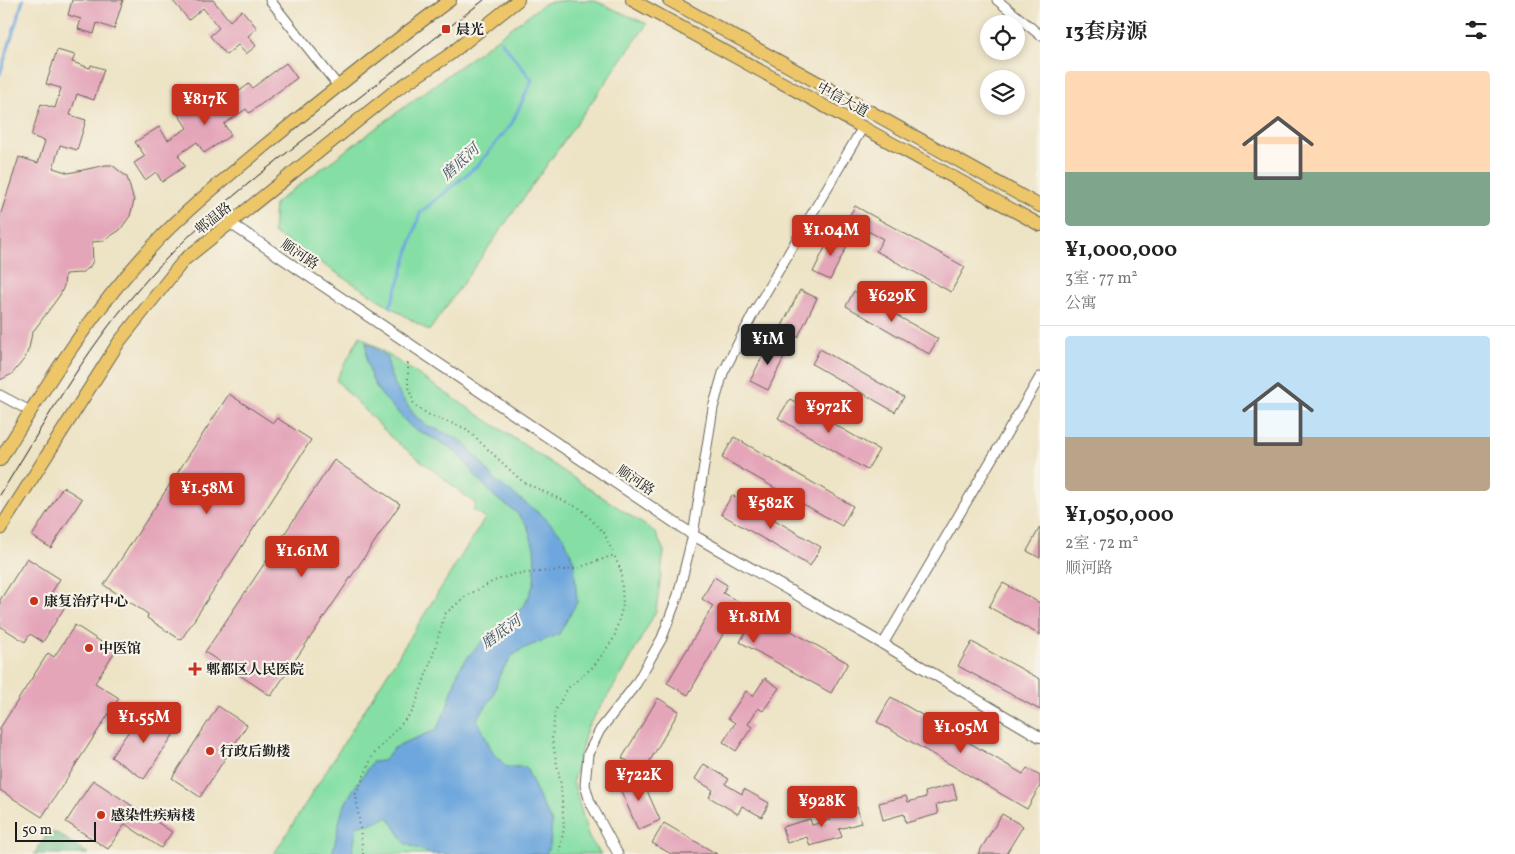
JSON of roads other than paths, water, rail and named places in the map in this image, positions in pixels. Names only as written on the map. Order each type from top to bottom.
[{"type":"main road","name":"郫温路","points":[[0,460],[80,334],[114,290],[158,240],[195,204],[338,86],[450,0]]},
{"type":"main road","name":"郫温路","points":[[0,529],[118,342],[184,260],[396,90],[449,55],[518,0]]},
{"type":"main road","name":"中信大道","points":[[632,0],[1040,225]]},
{"type":"main road","name":"中信大道","points":[[669,0],[1040,206]]},
{"type":"street","points":[[270,0],[338,86]]},
{"type":"street","points":[[997,0],[1040,35]]},
{"type":"street","points":[[618,854],[590,802],[586,785],[588,754],[600,730],[636,684],[662,638],[678,595],[693,535],[713,408],[723,373],[753,314],[862,127]]},
{"type":"street","name":"顺河路","points":[[230,224],[693,535],[1040,737]]},
{"type":"street","points":[[883,644],[1040,377]]},
{"type":"street","points":[[0,394],[30,411]]},
{"type":"water","points":[[366,342],[388,357],[389,372],[399,393],[415,416],[428,426],[465,443],[497,482],[544,517],[564,537],[574,562],[577,602],[559,634],[522,649],[511,657],[499,676],[493,696],[477,719],[493,753],[507,767],[526,767],[552,822],[550,846],[546,854],[432,854],[406,844],[388,817],[369,824],[357,825],[352,854],[332,854],[340,817],[345,805],[351,792],[372,762],[383,761],[393,749],[401,744],[436,730],[446,710],[459,669],[482,642],[507,625],[523,606],[534,583],[534,548],[527,525],[516,512],[496,498],[459,455],[448,446],[411,427],[379,392],[372,379],[367,362]]},
{"type":"waterway","name":"磨底河","points":[[0,74],[23,0]]},
{"type":"waterway","name":"磨底河","points":[[390,307],[420,213],[479,164],[512,123],[532,80],[501,41]]},
{"type":"tram line","points":[[0,495],[64,390],[99,339],[137,291],[187,238],[241,190],[298,144],[484,0]]},
{"type":"place","name":"晨光","points":[[446,29]]},
{"type":"place","name":"康复治疗中心","points":[[34,601]]},
{"type":"place","name":"中医馆","points":[[89,648]]},
{"type":"place","name":"郫都区人民医院","points":[[195,669]]},
{"type":"place","name":"行政后勤楼","points":[[210,751]]},
{"type":"place","name":"感染性疾病楼","points":[[101,815]]}]
